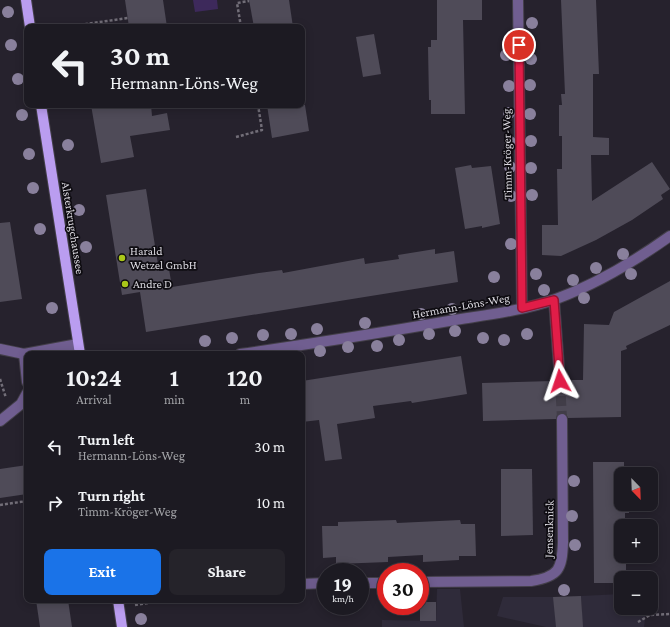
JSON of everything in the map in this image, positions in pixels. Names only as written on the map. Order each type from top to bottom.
[{"type":"main road","points":[[26,0],[30,24]]},
{"type":"main road","name":"Alsterkrugchaussee","points":[[41,108],[79,349]]},
{"type":"main road","points":[[119,603],[122,627]]},
{"type":"street","name":"Timm-Kröger-Weg","points":[[518,0],[522,308]]},
{"type":"street","name":"Hermann-Löns-Weg","points":[[261,351],[344,339],[522,308],[554,300],[571,293],[637,259],[670,236]]},
{"type":"street","points":[[554,300],[560,381]]},
{"type":"street","points":[[0,349],[24,354]]},
{"type":"street","points":[[57,351],[79,349]]},
{"type":"street","points":[[0,421],[22,404],[24,400]]},
{"type":"street","name":"Jensenknick","points":[[429,582],[531,581],[552,576],[558,570],[562,561],[562,419]]},
{"type":"street","points":[[305,584],[317,583]]},
{"type":"path","points":[[240,24],[237,3],[250,1]]},
{"type":"path","points":[[86,24],[128,18]]},
{"type":"path","points":[[236,136],[262,130],[258,108]]},
{"type":"path","points":[[0,505],[24,501]]},
{"type":"path","points":[[638,622],[650,615],[670,614]]},
{"type":"shaded area","points":[[193,0],[217,0],[218,9],[195,12]]},
{"type":"shaded area","points":[[437,589],[460,589],[464,627],[382,627],[382,620],[436,621]]},
{"type":"shaded area","points":[[614,594],[614,615],[646,615],[644,627],[546,627],[497,616],[503,597],[553,597],[582,614],[581,596]]},
{"type":"building","points":[[125,0],[163,0],[167,24],[129,24]]},
{"type":"building","points":[[249,0],[289,0],[293,24],[253,24]]},
{"type":"building","points":[[437,0],[482,0],[482,20],[463,20],[465,114],[431,114],[431,100],[429,100],[428,47],[431,47],[431,40],[437,40]]},
{"type":"building","points":[[561,0],[596,0],[599,74],[593,74],[593,137],[609,138],[609,155],[591,155],[592,201],[652,162],[670,189],[661,195],[663,199],[632,220],[596,240],[561,256],[542,255],[542,225],[558,225],[557,169],[562,169],[562,136],[559,136],[559,105],[562,105],[561,94],[565,94]]},
{"type":"building","points":[[374,34],[381,74],[363,77],[356,37]]},
{"type":"building","points":[[305,105],[309,131],[272,138],[267,108],[305,108]]},
{"type":"building","points":[[92,108],[151,108],[152,116],[167,113],[170,130],[130,136],[134,157],[101,163]]},
{"type":"building","points":[[471,165],[472,168],[491,166],[500,224],[482,228],[482,226],[465,229],[455,168]]},
{"type":"building","points":[[146,189],[159,271],[169,269],[172,287],[282,270],[283,273],[364,258],[365,264],[399,259],[398,255],[435,249],[435,254],[454,251],[458,282],[146,332],[140,292],[122,295],[106,195]]},
{"type":"building","points":[[10,222],[22,299],[0,302],[0,223]]},
{"type":"building","points":[[670,281],[670,325],[626,346],[627,349],[621,351],[621,417],[568,418],[566,414],[562,413],[557,415],[556,419],[483,421],[482,383],[553,381],[555,385],[560,387],[564,386],[566,380],[583,380],[584,324],[609,325],[614,312]]},
{"type":"building","points":[[461,356],[467,394],[412,403],[411,401],[373,406],[375,418],[337,424],[342,459],[325,461],[319,420],[305,422],[305,381]]},
{"type":"building","points":[[593,462],[624,462],[624,467],[614,467],[614,511],[629,511],[629,513],[625,513],[625,519],[614,519],[614,563],[626,563],[626,571],[614,571],[614,583],[594,583]]},
{"type":"building","points":[[24,465],[24,494],[0,498],[0,469]]},
{"type":"building","points":[[501,469],[532,469],[533,535],[501,536]]},
{"type":"building","points":[[396,520],[397,523],[460,520],[461,524],[475,524],[476,556],[459,556],[459,560],[423,562],[423,555],[388,557],[388,562],[336,563],[336,557],[323,558],[322,526],[338,526],[338,522]]},
{"type":"building","points":[[581,596],[583,627],[556,627],[553,597]]},
{"type":"building","points":[[429,602],[436,602],[436,621],[420,621],[420,615],[429,615]]},
{"type":"building","points":[[36,603],[68,603],[72,627],[40,627]]},
{"type":"tunnel","points":[[560,381],[562,419]]},
{"type":"place","name":"Harald Wetzel GmbH","points":[[122,258]]},
{"type":"place","name":"Andre D","points":[[125,284]]},
{"type":"route","points":[[519,45],[522,308],[554,300],[560,381]]}]
